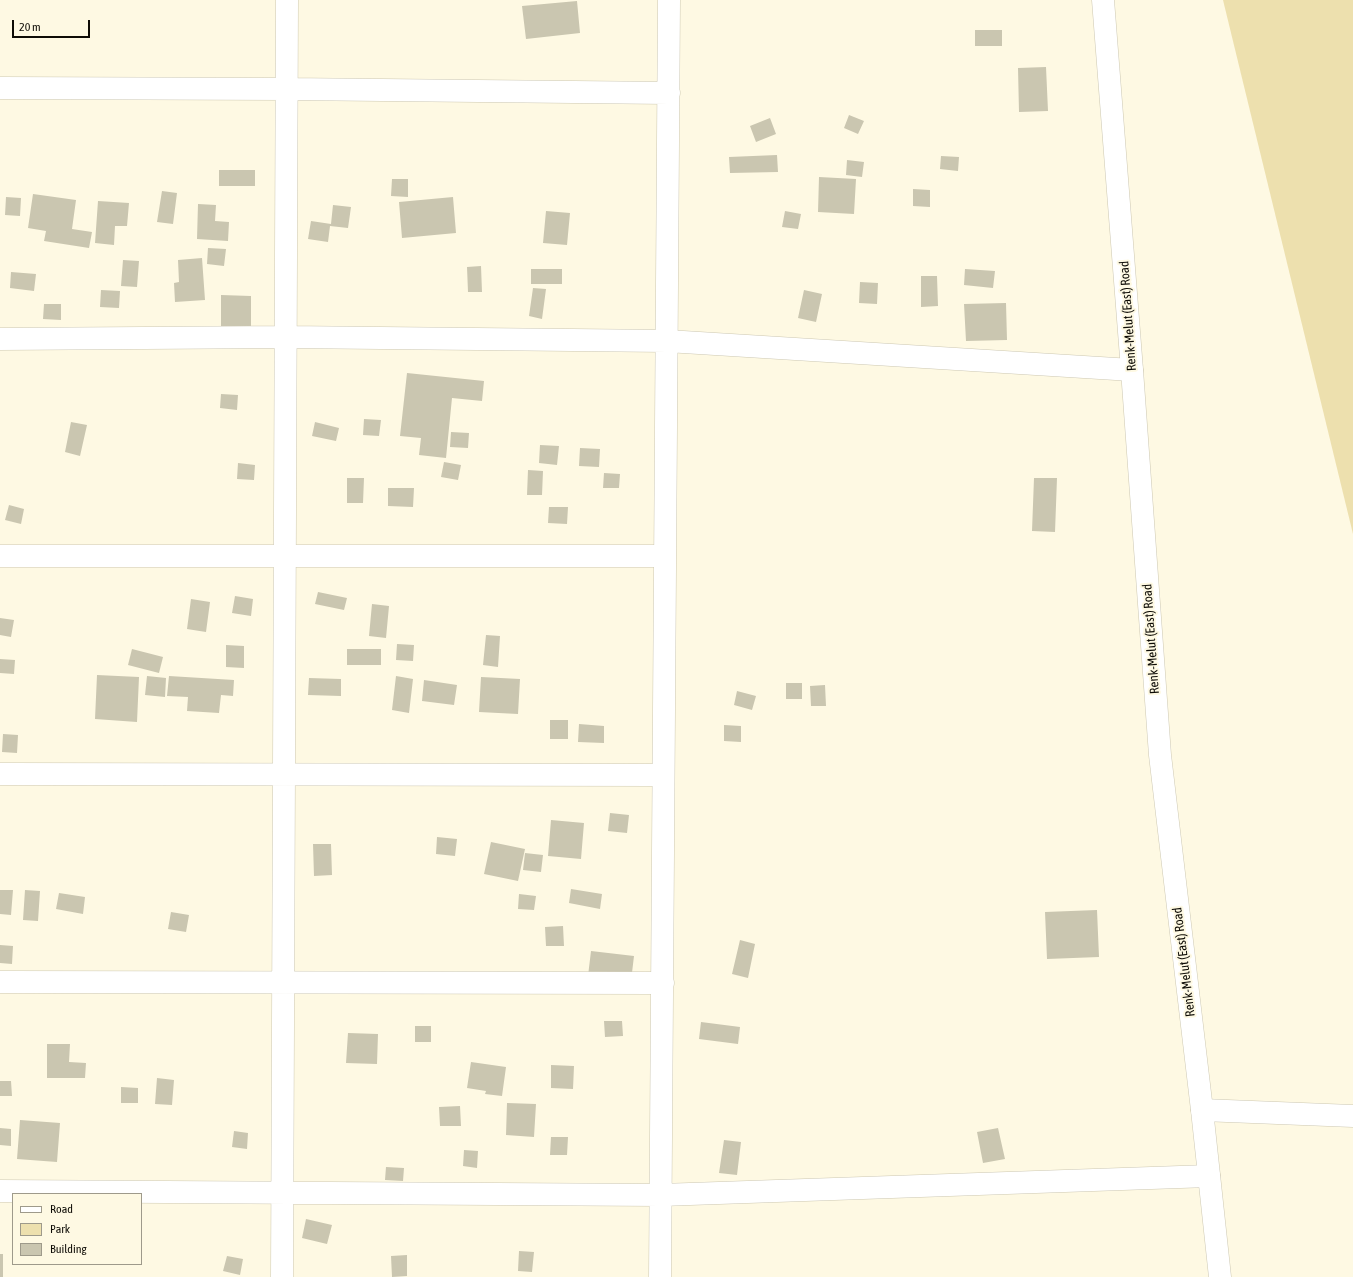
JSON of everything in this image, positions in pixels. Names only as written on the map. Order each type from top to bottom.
[{"type":"street","points":[[282,1277],[287,0]]},
{"type":"street","points":[[660,1277],[663,984],[663,775],[668,341],[669,0]]},
{"type":"street","name":"Renk-Melut (East) Road","points":[[1103,0],[1160,755],[1210,1176],[1220,1277]]},
{"type":"street","points":[[0,88],[287,89],[669,94]]},
{"type":"street","points":[[0,339],[286,337],[668,341],[1132,370]]},
{"type":"street","points":[[0,556],[665,556]]},
{"type":"street","points":[[0,774],[663,775]]},
{"type":"street","points":[[0,982],[663,984]]},
{"type":"street","points":[[1202,1110],[1353,1116]]},
{"type":"street","points":[[0,1191],[661,1195],[1210,1176]]},
{"type":"green space","points":[[1223,0],[1353,0],[1353,534]]},
{"type":"building","points":[[577,1],[580,33],[526,39],[522,6]]},
{"type":"building","points":[[975,30],[1002,30],[1002,46],[975,46]]},
{"type":"building","points":[[1046,67],[1048,111],[1019,112],[1018,68]]},
{"type":"building","points":[[849,115],[864,121],[858,134],[844,128]]},
{"type":"building","points":[[770,118],[776,134],[756,142],[750,126]]},
{"type":"building","points":[[777,155],[778,172],[730,173],[729,157]]},
{"type":"building","points":[[941,156],[959,157],[958,171],[940,169]]},
{"type":"building","points":[[847,160],[864,162],[862,177],[846,175]]},
{"type":"building","points":[[219,170],[255,170],[255,186],[219,186]]},
{"type":"building","points":[[819,177],[856,179],[854,214],[818,212]]},
{"type":"building","points":[[392,179],[408,179],[408,197],[391,196]]},
{"type":"building","points":[[913,189],[930,190],[930,207],[913,206]]},
{"type":"building","points":[[162,191],[177,193],[173,224],[157,222]]},
{"type":"building","points":[[33,194],[76,200],[72,229],[92,232],[89,248],[44,241],[46,231],[28,228]]},
{"type":"building","points":[[6,197],[21,198],[20,216],[5,215]]},
{"type":"building","points":[[453,197],[456,233],[402,238],[399,202]]},
{"type":"building","points":[[98,201],[129,203],[127,226],[115,226],[114,245],[95,243]]},
{"type":"building","points":[[198,204],[216,205],[215,221],[229,222],[228,241],[197,239]]},
{"type":"building","points":[[333,205],[351,207],[348,228],[330,226],[328,242],[308,239],[311,221],[331,224]]},
{"type":"building","points":[[546,211],[570,213],[567,245],[543,243]]},
{"type":"building","points":[[785,211],[801,214],[798,229],[782,227]]},
{"type":"building","points":[[208,248],[226,249],[224,266],[207,264]]},
{"type":"building","points":[[202,258],[205,300],[175,302],[174,283],[179,282],[178,260]]},
{"type":"building","points":[[123,260],[139,261],[137,287],[121,286]]},
{"type":"building","points":[[481,266],[482,292],[468,292],[467,267]]},
{"type":"building","points":[[531,269],[562,269],[562,284],[531,284]]},
{"type":"building","points":[[965,269],[995,271],[993,288],[964,285]]},
{"type":"building","points":[[11,272],[36,274],[34,291],[10,288]]},
{"type":"building","points":[[921,276],[937,276],[938,306],[921,307]]},
{"type":"building","points":[[860,282],[878,283],[877,304],[859,303]]},
{"type":"building","points":[[533,288],[546,289],[542,319],[529,316]]},
{"type":"building","points":[[101,290],[120,291],[119,308],[100,307]]},
{"type":"building","points":[[804,290],[822,294],[816,322],[798,318]]},
{"type":"building","points":[[221,295],[251,296],[251,327],[221,326]]},
{"type":"building","points":[[1006,303],[1007,340],[966,341],[964,304]]},
{"type":"building","points":[[44,304],[61,304],[61,320],[43,319]]},
{"type":"building","points":[[407,373],[484,381],[482,401],[452,398],[446,458],[419,455],[421,438],[400,436]]},
{"type":"building","points":[[221,394],[238,395],[237,410],[220,408]]},
{"type":"building","points":[[364,419],[381,420],[379,436],[363,435]]},
{"type":"building","points":[[71,422],[87,425],[80,456],[65,452]]},
{"type":"building","points":[[315,422],[339,428],[336,441],[312,436]]},
{"type":"building","points":[[451,432],[469,433],[468,448],[450,447]]},
{"type":"building","points":[[540,445],[559,446],[557,465],[539,463]]},
{"type":"building","points":[[580,448],[600,449],[599,467],[579,466]]},
{"type":"building","points":[[444,462],[461,465],[458,480],[441,477]]},
{"type":"building","points":[[238,463],[255,465],[254,480],[237,479]]},
{"type":"building","points":[[528,470],[543,471],[542,495],[527,495]]},
{"type":"building","points":[[604,473],[620,474],[619,488],[603,488]]},
{"type":"building","points":[[347,478],[364,478],[363,503],[347,503]]},
{"type":"building","points":[[1034,478],[1057,478],[1055,532],[1032,531]]},
{"type":"building","points":[[388,488],[414,488],[413,507],[388,506]]},
{"type":"building","points":[[9,505],[24,509],[21,524],[5,520]]},
{"type":"building","points":[[549,507],[568,507],[567,524],[548,523]]},
{"type":"building","points":[[318,592],[347,598],[344,610],[315,604]]},
{"type":"building","points":[[235,596],[253,599],[251,616],[232,613]]},
{"type":"building","points":[[191,599],[210,602],[206,632],[187,629]]},
{"type":"building","points":[[372,604],[389,606],[386,638],[369,636]]},
{"type":"building","points":[[0,618],[14,620],[11,637],[0,635]]},
{"type":"building","points":[[486,635],[500,636],[498,667],[483,665]]},
{"type":"building","points":[[397,644],[414,645],[413,661],[396,660]]},
{"type":"building","points":[[226,645],[244,646],[244,668],[226,667]]},
{"type":"building","points":[[132,649],[163,657],[159,673],[128,665]]},
{"type":"building","points":[[347,649],[381,649],[381,665],[347,665]]},
{"type":"building","points":[[0,659],[15,660],[14,674],[0,673]]},
{"type":"building","points":[[97,675],[139,677],[137,722],[95,719]]},
{"type":"building","points":[[147,676],[166,678],[165,697],[145,695]]},
{"type":"building","points":[[169,676],[234,680],[233,696],[221,695],[219,713],[187,711],[188,697],[167,696]]},
{"type":"building","points":[[396,676],[413,679],[409,713],[392,710]]},
{"type":"building","points":[[481,677],[520,679],[518,714],[479,712]]},
{"type":"building","points":[[309,678],[341,679],[341,696],[308,695]]},
{"type":"building","points":[[424,680],[457,685],[454,705],[422,701]]},
{"type":"building","points":[[786,683],[802,683],[802,699],[786,699]]},
{"type":"building","points":[[825,685],[826,706],[811,706],[810,686]]},
{"type":"building","points":[[737,691],[756,696],[752,710],[734,705]]},
{"type":"building","points":[[550,720],[568,720],[568,739],[550,739]]},
{"type":"building","points":[[579,724],[604,726],[604,743],[578,742]]},
{"type":"building","points":[[724,725],[741,726],[741,742],[724,741]]},
{"type":"building","points":[[3,734],[18,735],[17,753],[2,752]]},
{"type":"building","points":[[610,813],[629,815],[627,833],[608,831]]},
{"type":"building","points":[[551,820],[584,823],[581,859],[548,856]]},
{"type":"building","points":[[437,837],[457,839],[455,856],[436,854]]},
{"type":"building","points":[[491,842],[525,849],[518,881],[484,874]]},
{"type":"building","points":[[313,844],[331,844],[332,875],[314,876]]},
{"type":"building","points":[[525,853],[543,855],[541,872],[523,870]]},
{"type":"building","points":[[571,889],[602,894],[600,909],[569,903]]},
{"type":"building","points":[[0,890],[13,890],[11,915],[0,914]]},
{"type":"building","points":[[25,890],[40,891],[38,921],[23,920]]},
{"type":"building","points":[[59,893],[85,897],[83,914],[56,909]]},
{"type":"building","points":[[519,894],[536,896],[534,910],[518,909]]},
{"type":"building","points":[[1097,910],[1099,957],[1047,959],[1045,912]]},
{"type":"building","points":[[171,912],[189,915],[186,932],[168,929]]},
{"type":"building","points":[[563,926],[564,946],[546,946],[545,927]]},
{"type":"building","points":[[740,940],[755,944],[748,978],[732,974]]},
{"type":"building","points":[[0,945],[13,946],[12,964],[0,963]]},
{"type":"building","points":[[591,951],[634,956],[631,981],[588,976]]},
{"type":"building","points":[[604,1021],[622,1021],[623,1036],[605,1037]]},
{"type":"building","points":[[701,1022],[740,1027],[738,1044],[699,1039]]},
{"type":"building","points":[[415,1026],[431,1026],[431,1042],[415,1042]]},
{"type":"building","points":[[348,1033],[378,1034],[377,1064],[346,1063]]},
{"type":"building","points":[[47,1044],[70,1044],[69,1062],[86,1063],[85,1078],[47,1078]]},
{"type":"building","points":[[471,1062],[506,1067],[502,1096],[485,1094],[486,1091],[467,1088]]},
{"type":"building","points":[[551,1065],[574,1066],[573,1089],[551,1088]]},
{"type":"building","points":[[157,1078],[174,1080],[172,1105],[155,1104]]},
{"type":"building","points":[[0,1081],[11,1081],[12,1096],[0,1096]]},
{"type":"building","points":[[121,1087],[138,1088],[138,1103],[121,1103]]},
{"type":"building","points":[[507,1103],[536,1104],[534,1137],[506,1135]]},
{"type":"building","points":[[460,1106],[461,1126],[440,1126],[439,1107]]},
{"type":"building","points":[[20,1120],[60,1123],[57,1162],[17,1159]]},
{"type":"building","points":[[0,1128],[11,1129],[11,1146],[0,1145]]},
{"type":"building","points":[[998,1128],[1005,1159],[983,1163],[977,1132]]},
{"type":"building","points":[[234,1131],[248,1133],[247,1149],[232,1147]]},
{"type":"building","points":[[551,1137],[568,1137],[567,1155],[550,1155]]},
{"type":"building","points":[[724,1140],[741,1142],[737,1175],[719,1173]]},
{"type":"building","points":[[464,1150],[478,1151],[477,1168],[463,1166]]},
{"type":"building","points":[[386,1167],[404,1168],[403,1181],[385,1180]]},
{"type":"building","points":[[306,1219],[332,1225],[327,1244],[302,1238]]},
{"type":"building","points":[[519,1251],[534,1252],[532,1272],[518,1271]]},
{"type":"building","points":[[0,1254],[3,1254],[3,1277],[0,1277]]},
{"type":"building","points":[[407,1255],[407,1276],[392,1277],[391,1256]]},
{"type":"building","points":[[227,1256],[243,1259],[240,1275],[223,1271]]}]
